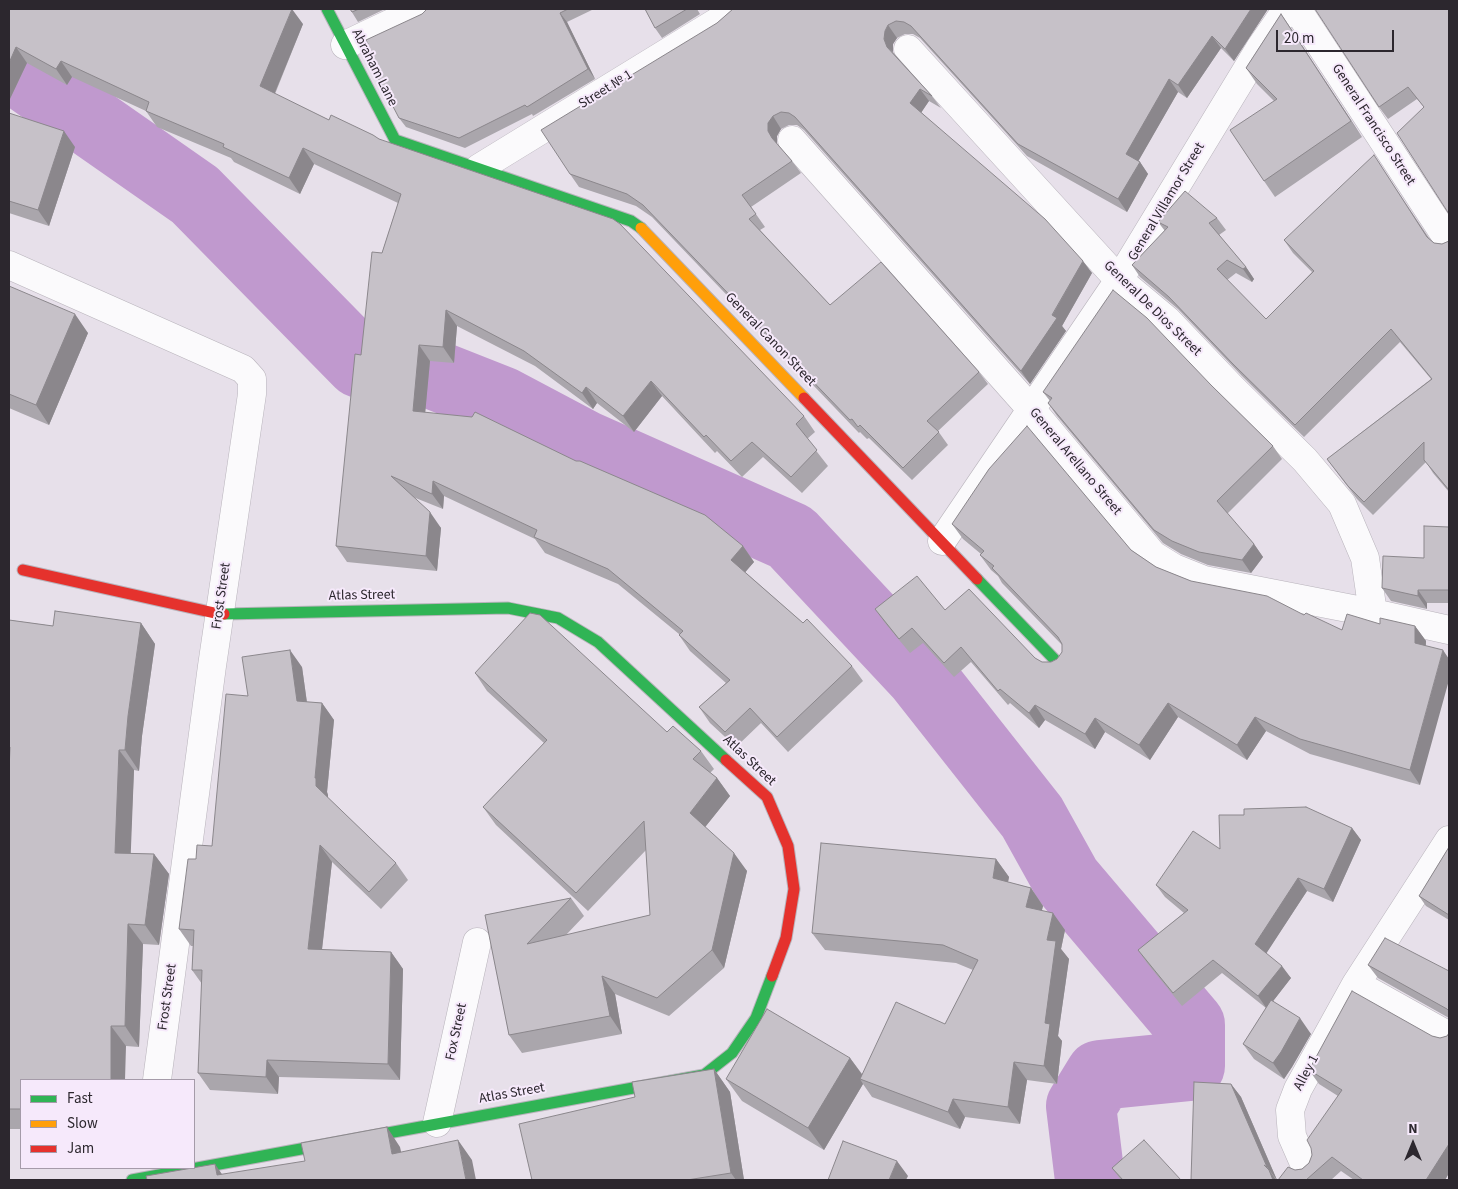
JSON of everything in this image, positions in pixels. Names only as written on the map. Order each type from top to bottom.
[{"type":"street","name":"Abraham Lane","points":[[327,9],[395,140]]},
{"type":"street","points":[[345,45],[421,9]]},
{"type":"street","name":"Street № 1","points":[[478,168],[717,22],[732,9]]},
{"type":"street","name":"General Villamor Street","points":[[942,541],[1119,280],[1260,48],[1287,9]]},
{"type":"street","name":"General Francisco Street","points":[[1298,9],[1449,241]]},
{"type":"street","name":"General De Dios Street","points":[[908,49],[1119,280],[1168,320],[1231,387],[1305,460],[1342,504],[1365,558],[1374,613]]},
{"type":"street","name":"General Canon Street","points":[[395,140],[631,221],[641,228],[1057,662]]},
{"type":"street","name":"General Arellano Street","points":[[792,140],[1031,409],[1153,555],[1174,568],[1204,580],[1374,613],[1449,630]]},
{"type":"street","name":"Frost Street","points":[[9,265],[243,369],[252,379],[252,394],[219,614],[157,1079]]},
{"type":"street","name":"Atlas Street","points":[[24,570],[219,614],[508,608],[558,618],[598,642],[767,797],[788,846],[794,889],[786,938],[756,1018],[732,1053],[704,1075],[195,1167]]},
{"type":"street","name":"Alley 1","points":[[1306,1168],[1292,1136],[1290,1110],[1298,1089],[1356,984],[1449,840]]},
{"type":"street","name":"Fox Street","points":[[437,1123],[477,942]]},
{"type":"street","points":[[1356,984],[1449,1036]]},
{"type":"street","name":"Atlas Street","points":[[146,1176],[184,1169]]},
{"type":"building","points":[[9,9],[292,9],[260,86],[329,120],[331,115],[379,139],[613,219],[620,224],[804,416],[796,424],[817,450],[791,477],[752,442],[731,461],[706,435],[704,437],[651,381],[623,416],[586,387],[582,393],[524,351],[446,310],[443,347],[419,345],[413,411],[472,417],[475,412],[576,461],[580,461],[705,515],[743,546],[731,560],[803,623],[807,619],[852,666],[777,737],[750,708],[725,732],[699,707],[730,680],[679,635],[683,631],[608,569],[534,537],[537,530],[433,481],[432,494],[391,476],[430,512],[426,556],[336,546],[355,354],[361,355],[372,252],[382,253],[401,194],[303,148],[289,178],[223,147],[224,144],[146,111],[149,102],[61,61],[56,69],[16,47],[9,63]]},
{"type":"building","points":[[427,9],[568,9],[560,13],[588,69],[527,107],[525,105],[459,138],[399,118],[360,43],[363,41],[368,44],[366,40],[422,14]]},
{"type":"building","points":[[645,9],[687,9],[655,28]]},
{"type":"building","points":[[733,9],[1251,9],[1225,49],[1212,36],[1178,85],[1169,79],[1126,154],[1140,162],[1118,199],[1018,144],[911,26],[904,22],[896,21],[888,25],[884,39],[887,47],[932,96],[920,89],[910,103],[1045,219],[1083,261],[1052,315],[1057,318],[1021,371],[795,117],[789,113],[781,112],[773,116],[768,123],[768,131],[792,161],[742,195],[756,214],[749,219],[830,305],[881,262],[979,372],[927,421],[939,432],[903,468],[860,425],[858,427],[852,419],[850,420],[643,205],[627,194],[570,174],[541,130],[717,23]]},
{"type":"building","points":[[1315,9],[1449,9],[1449,214],[1397,133],[1424,107],[1408,87],[1379,107]]},
{"type":"building","points":[[1281,14],[1351,121],[1264,181],[1230,130],[1277,99],[1246,68]]},
{"type":"building","points":[[9,113],[64,131],[38,210],[9,201]]},
{"type":"building","points":[[1374,155],[1427,237],[1434,243],[1442,244],[1449,241],[1449,490],[1424,460],[1424,442],[1364,502],[1348,486],[1327,459],[1432,379],[1391,329],[1295,425],[1169,297],[1132,265],[1168,227],[1158,222],[1185,191],[1217,218],[1209,223],[1246,267],[1243,269],[1227,260],[1217,269],[1266,319],[1314,271],[1284,240]]},
{"type":"building","points":[[9,286],[75,314],[36,405],[9,394]]},
{"type":"building","points":[[1113,290],[1147,318],[1273,446],[1217,501],[1254,544],[1242,560],[1199,552],[1172,541],[1154,530],[1048,403],[1052,398],[1043,392]]},
{"type":"building","points":[[1027,426],[1131,550],[1156,567],[1191,581],[1267,596],[1304,615],[1306,613],[1342,630],[1347,614],[1380,624],[1380,618],[1415,626],[1415,643],[1443,650],[1410,770],[1300,739],[1255,717],[1237,745],[1168,703],[1139,745],[1095,718],[1085,734],[1035,705],[1029,713],[1000,689],[998,691],[961,647],[944,663],[912,628],[899,639],[875,609],[917,576],[945,610],[969,589],[1035,658],[1042,662],[1051,662],[1057,659],[1062,652],[1062,644],[1058,637],[992,568],[994,566],[980,555],[984,551],[952,524],[989,469]]},
{"type":"building","points":[[1424,526],[1449,527],[1449,590],[1418,590],[1418,596],[1382,588],[1383,556],[1424,558]]},
{"type":"building","points":[[55,611],[141,623],[125,750],[119,750],[115,853],[154,854],[145,925],[128,924],[125,1026],[111,1026],[111,1079],[20,1079],[20,1109],[9,1109],[9,620],[53,626]]},
{"type":"building","points":[[530,613],[540,615],[667,732],[673,726],[701,751],[693,759],[717,778],[690,813],[734,853],[712,950],[657,998],[602,976],[610,1016],[509,1035],[485,915],[571,898],[527,944],[650,915],[644,821],[576,893],[483,807],[547,740],[475,673]]},
{"type":"building","points":[[290,650],[297,701],[322,703],[315,778],[316,786],[396,863],[369,892],[320,845],[308,949],[391,952],[388,1064],[267,1060],[266,1077],[198,1073],[202,970],[192,970],[194,930],[179,929],[188,859],[196,859],[197,845],[212,846],[226,694],[248,696],[242,657]]},
{"type":"building","points":[[1306,807],[1352,828],[1324,889],[1298,878],[1255,944],[1282,966],[1258,996],[1213,960],[1173,993],[1138,950],[1188,910],[1156,885],[1193,831],[1220,849],[1219,815],[1244,815],[1244,809]]},
{"type":"building","points":[[821,843],[996,859],[993,878],[1031,888],[1026,907],[1053,913],[1047,940],[1056,941],[1045,1023],[1050,1024],[1044,1066],[1014,1062],[1008,1107],[953,1099],[948,1112],[860,1079],[896,1002],[945,1024],[978,960],[943,945],[812,933]]},
{"type":"building","points":[[1449,847],[1449,915],[1419,896]]},
{"type":"building","points":[[1385,938],[1449,971],[1449,1011],[1368,965]]},
{"type":"building","points":[[1352,991],[1432,1036],[1440,1038],[1447,1036],[1449,1033],[1449,1144],[1426,1180],[1363,1180],[1332,1157],[1306,1180],[1278,1180],[1288,1167],[1295,1170],[1302,1169],[1309,1163],[1312,1155],[1307,1140],[1342,1090],[1309,1070]]},
{"type":"building","points":[[1271,1000],[1300,1018],[1273,1063],[1243,1044]]},
{"type":"building","points":[[767,1009],[850,1058],[808,1128],[726,1079]]},
{"type":"building","points":[[714,1069],[731,1173],[687,1180],[532,1180],[519,1124],[635,1097],[632,1082]]},
{"type":"building","points":[[1194,1082],[1231,1084],[1267,1167],[1264,1165],[1269,1170],[1273,1180],[1191,1180]]},
{"type":"building","points":[[387,1127],[392,1154],[458,1140],[466,1180],[147,1180],[146,1176],[215,1164],[217,1175],[305,1161],[301,1143]]},
{"type":"building","points":[[1144,1140],[1181,1180],[1123,1180],[1112,1168]]},
{"type":"building","points":[[843,1141],[897,1161],[889,1180],[828,1180]]},
{"type":"waterway","points":[[9,65],[195,195],[360,363],[425,371],[501,401],[584,445],[791,537],[920,675],[1032,817],[1067,880],[1190,1025],[1190,1066],[1100,1075],[1081,1106],[1090,1180]]},
{"type":"traffic: fast","points":[[327,9],[395,140],[631,221],[641,228]]},
{"type":"traffic: fast","points":[[977,579],[1057,662]]},
{"type":"traffic: fast","points":[[224,614],[508,608],[558,618],[598,642],[726,760]]},
{"type":"traffic: fast","points":[[195,1168],[704,1075],[732,1053],[756,1018],[772,976]]},
{"type":"traffic: fast","points":[[132,1180],[192,1169]]},
{"type":"traffic: slow","points":[[641,228],[804,398]]},
{"type":"traffic: jam","points":[[804,398],[977,579]]},
{"type":"traffic: jam","points":[[23,570],[224,614]]},
{"type":"traffic: jam","points":[[726,760],[767,797],[788,846],[794,889],[786,938],[772,976]]}]
